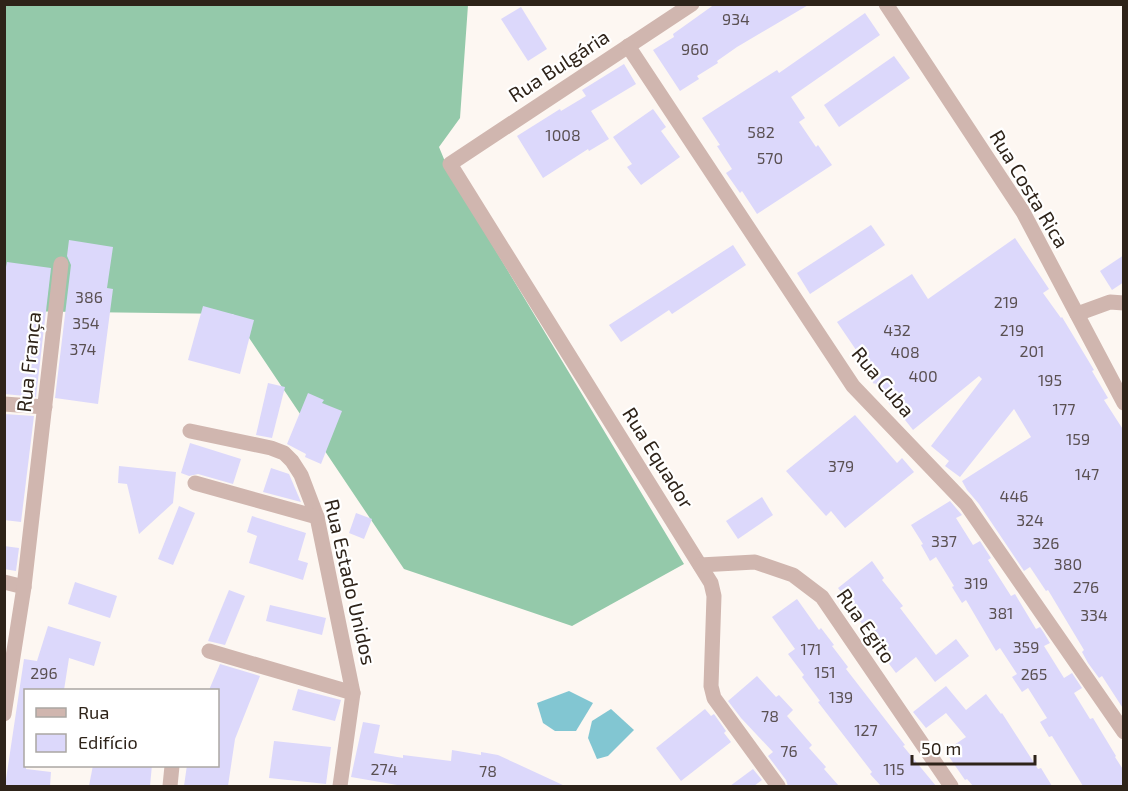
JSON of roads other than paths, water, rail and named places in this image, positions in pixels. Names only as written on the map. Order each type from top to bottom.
[{"type":"street","name":"Rua Bulgária","points":[[450,164],[692,4]]},
{"type":"street","name":"Rua Costa Rica","points":[[886,4],[1023,212],[1124,403]]},
{"type":"street","name":"Rua Cuba","points":[[628,46],[853,386],[966,504],[1124,732]]},
{"type":"street","name":"Rua Equador","points":[[450,164],[711,583],[714,596],[711,686],[714,698],[778,786]]},
{"type":"street","name":"Rua França","points":[[4,714],[24,587],[61,264]]},
{"type":"street","points":[[1077,314],[1110,302],[1124,303]]},
{"type":"street","points":[[4,404],[45,407]]},
{"type":"street","name":"Rua Estado Unidos","points":[[190,430],[284,453],[301,475],[317,517],[353,693],[340,786]]},
{"type":"street","points":[[195,483],[317,517]]},
{"type":"street","name":"Rua Egito","points":[[700,565],[755,562],[793,575],[822,597],[951,786]]},
{"type":"street","points":[[4,582],[24,587]]},
{"type":"street","points":[[209,651],[353,693]]},
{"type":"street","points":[[170,786],[172,767]]},
{"type":"water","points":[[569,691],[593,703],[576,731],[555,731],[543,723],[537,703]]},
{"type":"water","points":[[611,709],[634,730],[608,756],[597,759],[588,738],[592,721]]}]
